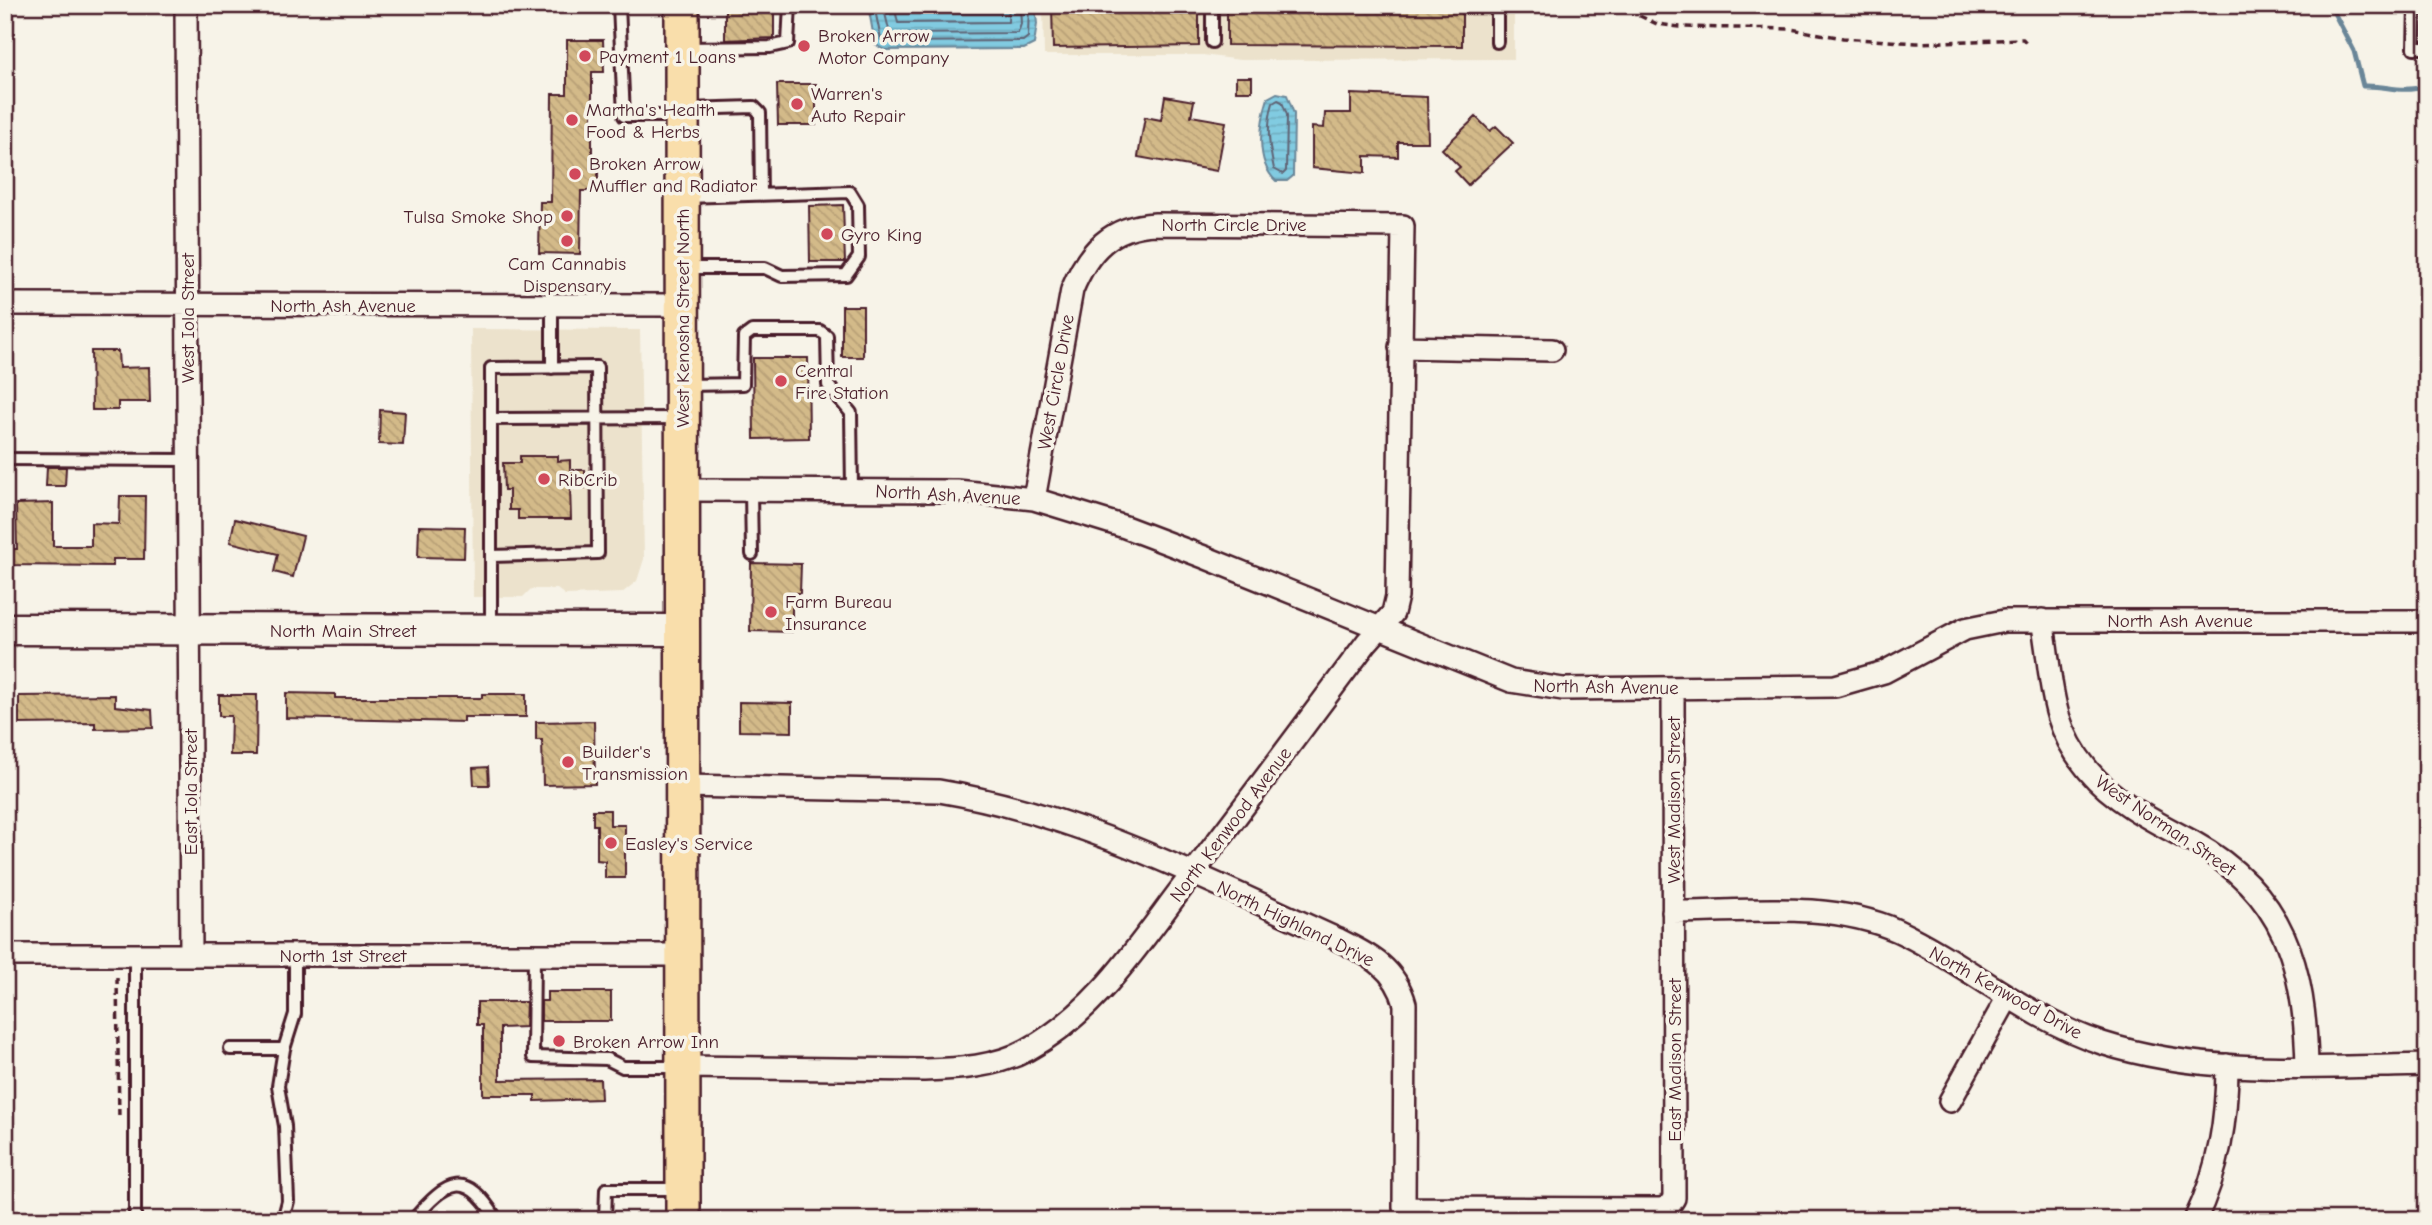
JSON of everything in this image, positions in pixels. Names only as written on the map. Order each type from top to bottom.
[{"type":"main road","name":"West Kenosha Street North","points":[[682,5],[683,1204]]},
{"type":"main road","name":"North Main Street","points":[[5,629],[681,630]]},
{"type":"street","name":"West Iola Street","points":[[186,5],[188,630]]},
{"type":"street","name":"North Circle Drive","points":[[1082,266],[1110,236],[1141,224],[1403,226]]},
{"type":"street","name":"North Kenwood Avenue","points":[[682,1067],[924,1070],[960,1068],[1013,1056],[1059,1029],[1111,979],[1367,642],[1393,613],[1397,596],[1403,226]]},
{"type":"street","name":"West Circle Drive","points":[[1034,499],[1072,290],[1082,266]]},
{"type":"street","name":"North Ash Avenue","points":[[5,304],[682,305]]},
{"type":"street","points":[[1399,347],[1552,350]]},
{"type":"street","name":"North Ash Avenue","points":[[681,490],[988,492],[1034,499],[1125,527],[1491,674],[1532,686],[1563,689],[1835,686],[1884,673],[1972,627],[2042,620],[2427,621]]},
{"type":"street","name":"West Norman Street","points":[[2042,620],[2053,702],[2066,736],[2086,769],[2131,805],[2219,858],[2259,894],[2273,914],[2289,945],[2303,994],[2307,1066]]},
{"type":"street","name":"East Iola Street","points":[[188,630],[191,955]]},
{"type":"street","name":"West Madison Street","points":[[1673,688],[1673,912]]},
{"type":"street","name":"North Highland Drive","points":[[682,799],[843,786],[949,792],[1090,828],[1368,954],[1388,969],[1405,1004],[1404,1208],[1653,1209],[1672,1213]]},
{"type":"street","name":"North Kenwood Drive","points":[[1673,912],[1807,911],[1857,917],[1899,932],[2008,998],[2098,1042],[2178,1061],[2227,1066],[2427,1065]]},
{"type":"street","name":"East Madison Street","points":[[1672,1213],[1673,912]]},
{"type":"street","name":"North 1st Street","points":[[5,955],[682,955]]},
{"type":"street","points":[[1950,1101],[2008,998]]},
{"type":"street","points":[[2195,1220],[2207,1191],[2223,1136],[2227,1066]]},
{"type":"lane","points":[[619,5],[624,116],[754,107],[760,113],[761,195]]},
{"type":"lane","points":[[682,48],[770,47],[788,43],[790,5]]},
{"type":"lane","points":[[1212,5],[1212,42]]},
{"type":"lane","points":[[1497,5],[1497,42]]},
{"type":"lane","points":[[2415,5],[2414,48],[2427,48]]},
{"type":"lane","points":[[682,197],[850,192],[858,205],[859,257],[846,275],[782,276],[765,268],[682,268]]},
{"type":"lane","points":[[552,306],[552,368]]},
{"type":"lane","points":[[681,385],[743,384],[744,337],[752,331],[820,331],[827,336],[828,385],[851,413],[852,490]]},
{"type":"lane","points":[[491,630],[491,368],[597,367],[598,553],[492,556]]},
{"type":"lane","points":[[491,419],[681,418]]},
{"type":"lane","points":[[5,459],[187,460]]},
{"type":"lane","points":[[751,491],[752,554]]},
{"type":"lane","points":[[135,955],[135,1220]]},
{"type":"lane","points":[[283,1220],[288,1202],[286,1151],[278,1086],[284,1049],[295,1014],[295,955]]},
{"type":"lane","points":[[534,955],[533,1057],[607,1059],[623,1067],[682,1067]]},
{"type":"lane","points":[[230,1049],[284,1049]]},
{"type":"lane","points":[[414,1219],[446,1187],[463,1185],[473,1190],[497,1220]]},
{"type":"lane","points":[[605,1220],[606,1189],[683,1204]]},
{"type":"path","points":[[1634,5],[1640,16],[1657,24],[1680,27],[1791,29],[1843,38],[1917,43],[2023,39],[2028,45]]},
{"type":"path","points":[[117,977],[118,1124]]},
{"type":"shaded area","points":[[1043,5],[1514,5],[1514,59],[1240,60],[1203,55],[1044,55]]},
{"type":"shaded area","points":[[471,329],[640,330],[644,559],[637,581],[622,593],[565,595],[557,589],[531,589],[523,597],[473,597]]},
{"type":"water","points":[[868,5],[1035,5],[1037,24],[1034,44],[1024,49],[884,50],[875,44]]},
{"type":"water","points":[[1277,93],[1287,95],[1294,114],[1293,176],[1287,181],[1276,181],[1269,173],[1262,153],[1261,130],[1265,108],[1268,98]]},
{"type":"building","points":[[725,5],[774,5],[774,38],[725,40]]},
{"type":"building","points":[[1052,5],[1199,5],[1199,46],[1053,48]]},
{"type":"building","points":[[1227,5],[1462,5],[1462,46],[1227,45]]},
{"type":"building","points":[[567,40],[603,40],[604,72],[592,72],[592,157],[598,157],[598,191],[581,191],[580,254],[539,253],[540,202],[551,202],[552,94],[567,94]]},
{"type":"building","points":[[1236,77],[1252,77],[1252,91],[1236,91]]},
{"type":"building","name":"Warren's Auto Repair","points":[[777,84],[816,84],[816,125],[778,125]]},
{"type":"building","points":[[1351,94],[1427,97],[1428,142],[1398,142],[1398,157],[1365,156],[1365,173],[1312,168],[1312,127],[1324,128],[1325,113],[1351,113]]},
{"type":"building","points":[[1165,96],[1194,101],[1191,116],[1226,122],[1217,171],[1138,157],[1145,117],[1161,120]]},
{"type":"building","points":[[1476,117],[1490,131],[1496,126],[1513,143],[1468,185],[1455,171],[1460,167],[1442,149]]},
{"type":"building","name":"Gyro King","points":[[843,205],[845,262],[810,262],[809,206]]},
{"type":"building","points":[[842,306],[863,306],[863,357],[842,357]]},
{"type":"building","points":[[91,351],[118,351],[119,368],[149,367],[150,402],[118,402],[118,410],[92,410]]},
{"type":"building","name":"Central Fire Station","points":[[753,358],[808,358],[809,438],[754,439]]},
{"type":"building","points":[[380,410],[405,412],[403,445],[379,444]]},
{"type":"building","name":"RibCrib","points":[[520,456],[558,456],[558,461],[570,460],[570,470],[585,470],[585,488],[570,488],[571,519],[518,519],[518,510],[509,510],[509,490],[504,490],[503,463],[520,463]]},
{"type":"building","points":[[47,467],[66,467],[65,486],[46,486]]},
{"type":"building","points":[[120,496],[145,496],[144,559],[113,559],[113,566],[5,565],[5,549],[17,549],[16,504],[53,503],[53,546],[91,546],[91,523],[119,524]]},
{"type":"building","points":[[235,519],[303,536],[293,577],[274,572],[278,554],[230,542]]},
{"type":"building","points":[[419,526],[465,527],[464,558],[418,557]]},
{"type":"building","name":"Farm Bureau Insurance","points":[[751,563],[801,564],[800,593],[792,593],[792,632],[750,631]]},
{"type":"building","points":[[286,693],[335,694],[335,698],[482,698],[482,694],[526,694],[526,717],[464,717],[464,722],[286,718]]},
{"type":"building","points":[[115,695],[115,706],[152,710],[153,728],[95,729],[95,723],[19,724],[19,696]]},
{"type":"building","points":[[219,695],[257,695],[256,755],[230,755],[231,716],[219,716]]},
{"type":"building","points":[[739,702],[792,703],[792,732],[739,731]]},
{"type":"building","name":"Builder's Transmission","points":[[594,721],[595,784],[543,785],[542,740],[536,740],[536,722]]},
{"type":"building","points":[[488,767],[489,785],[474,785],[473,768]]},
{"type":"building","name":"Easley's Service","points":[[593,810],[610,810],[610,825],[625,825],[625,878],[605,878],[605,861],[597,860],[597,825],[593,825]]},
{"type":"building","points":[[547,992],[611,992],[611,1021],[541,1021],[541,1001],[547,1001]]},
{"type":"building","points":[[477,1002],[526,1002],[525,1027],[500,1028],[500,1080],[600,1079],[601,1099],[535,1101],[535,1095],[483,1095],[483,1025],[477,1025]]},
{"type":"waterway","points":[[2330,5],[2354,51],[2363,86],[2401,89],[2427,86]]},
{"type":"place","name":"Broken Arrow Motor Company","points":[[804,46]]},
{"type":"place","name":"Payment 1 Loans","points":[[585,56]]},
{"type":"place","name":"Warren's Auto Repair","points":[[797,104]]},
{"type":"place","name":"Martha's Health Food & Herbs","points":[[572,120]]},
{"type":"place","name":"Broken Arrow Muffler and Radiator","points":[[575,174]]},
{"type":"place","name":"Tulsa Smoke Shop","points":[[567,216]]},
{"type":"place","name":"Gyro King","points":[[827,234]]},
{"type":"place","name":"Cam Cannabis Dispensary","points":[[567,241]]},
{"type":"place","name":"Central Fire Station","points":[[781,381]]},
{"type":"place","name":"RibCrib","points":[[544,479]]},
{"type":"place","name":"Farm Bureau Insurance","points":[[771,612]]},
{"type":"place","name":"Builder's Transmission","points":[[568,762]]},
{"type":"place","name":"Easley's Service","points":[[611,843]]},
{"type":"place","name":"Broken Arrow Inn","points":[[559,1041]]}]
